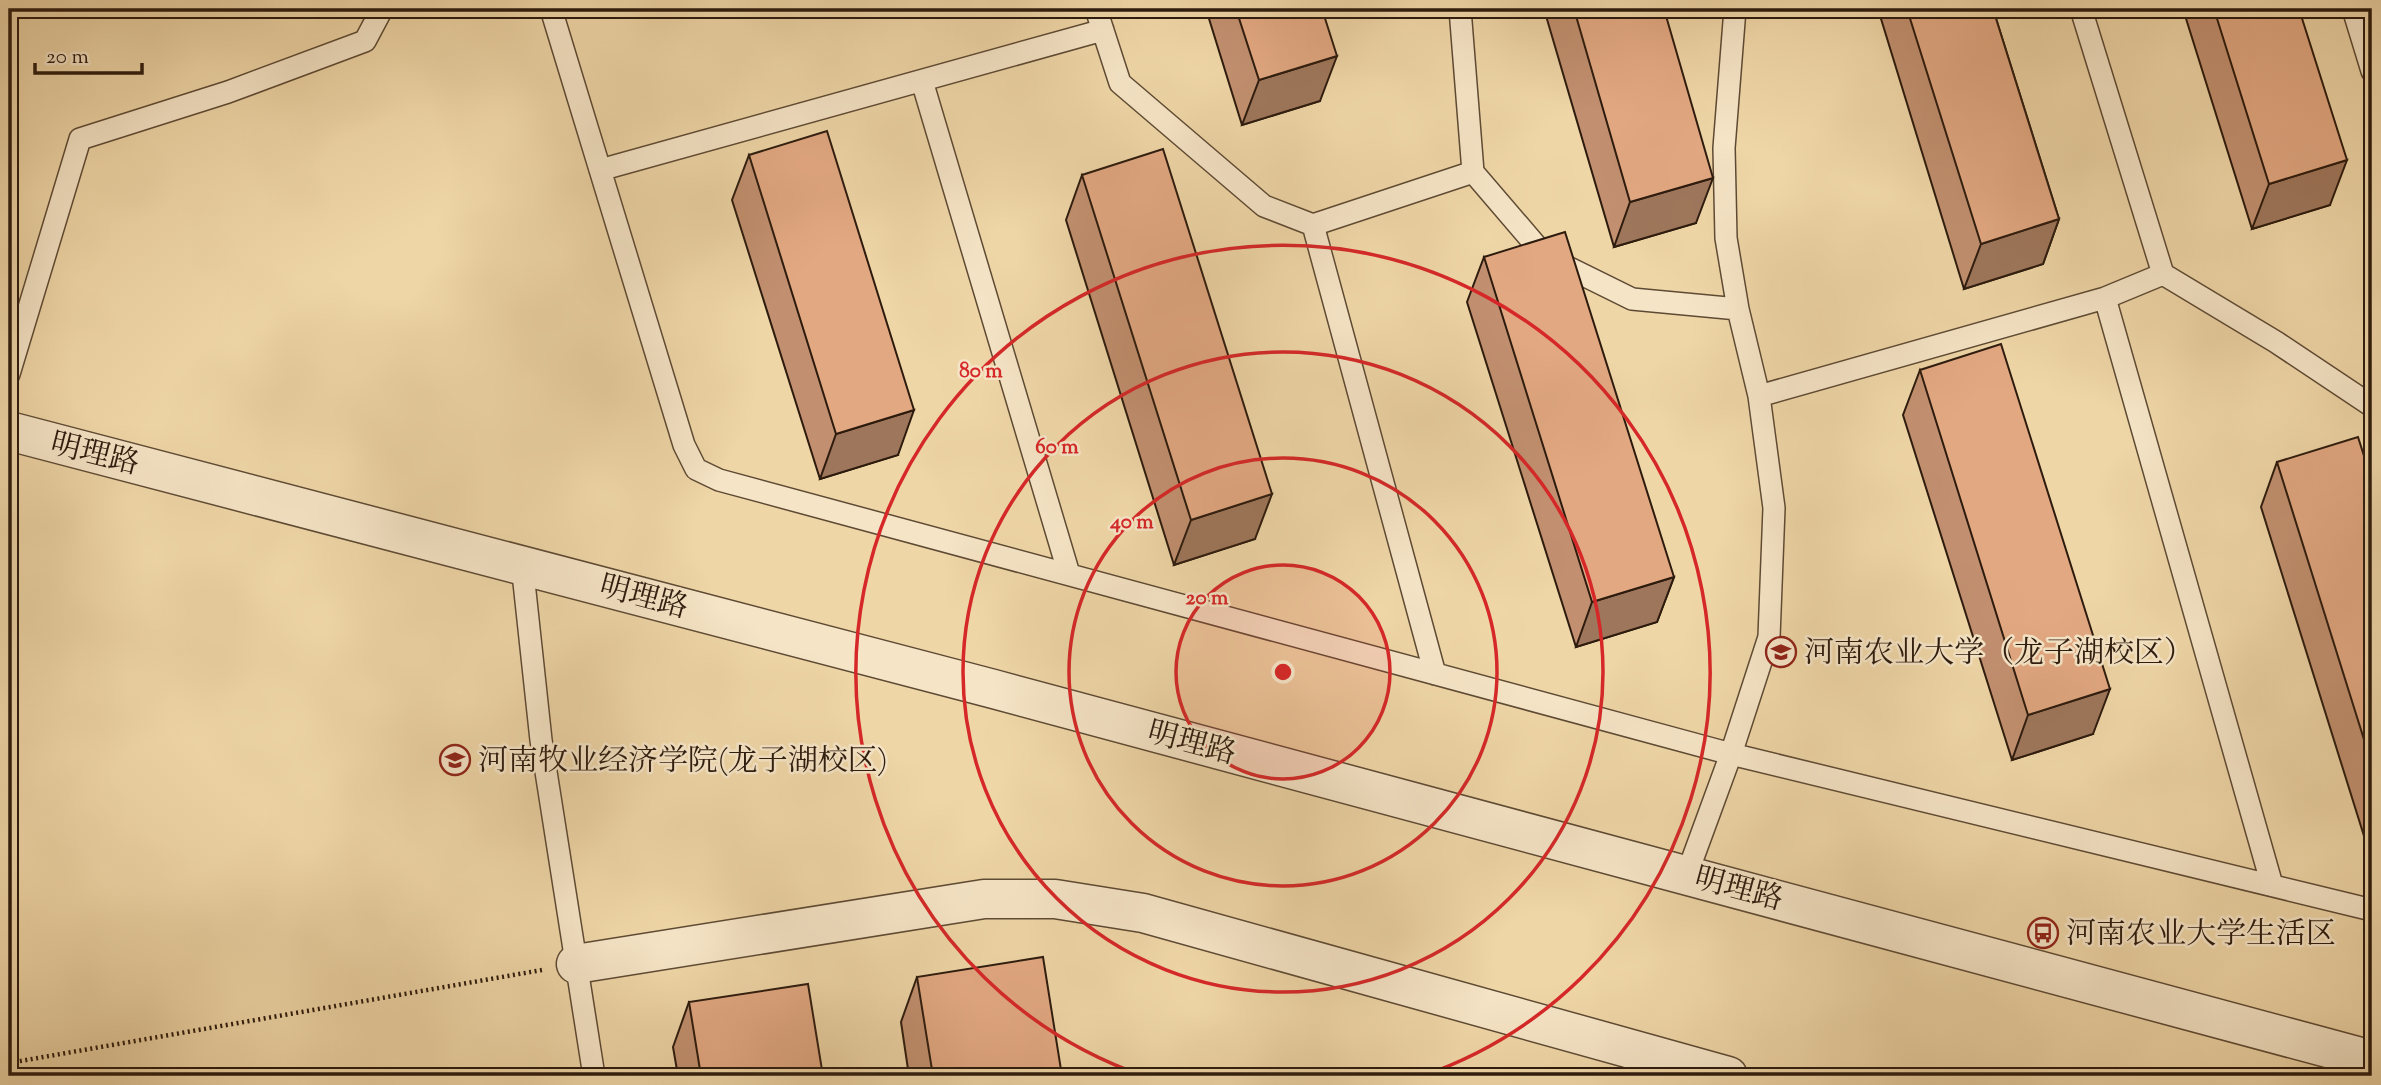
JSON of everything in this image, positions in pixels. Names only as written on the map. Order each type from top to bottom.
[{"type":"street","name":"明理路","points":[[9,431],[522,564],[1687,874],[2372,1060]]},
{"type":"street","points":[[576,964],[984,899],[1055,899],[1143,913],[1728,1076]]},
{"type":"lane","points":[[9,374],[80,139],[228,92],[365,41],[382,9]]},
{"type":"lane","points":[[551,9],[684,445],[696,469],[719,480],[1731,754],[2372,910]]},
{"type":"lane","points":[[1096,9],[1120,83],[1264,206],[1313,225],[1473,172]]},
{"type":"lane","points":[[1460,9],[1473,172],[1545,256],[1632,299],[1738,309]]},
{"type":"lane","points":[[1687,874],[1731,754],[1769,637],[1774,509],[1759,396],[1738,309],[1726,238],[1724,148],[1735,9]]},
{"type":"lane","points":[[2081,9],[2163,274],[2276,342],[2372,406]]},
{"type":"lane","points":[[2353,9],[2372,71]]},
{"type":"lane","points":[[600,170],[1103,30]]},
{"type":"lane","points":[[922,81],[1069,574]]},
{"type":"lane","points":[[1313,225],[1435,674]]},
{"type":"lane","points":[[1759,396],[2105,298],[2163,274]]},
{"type":"lane","points":[[2105,298],[2272,885]]},
{"type":"lane","points":[[522,564],[541,740],[594,1076]]},
{"type":"path","points":[[9,1063],[576,964]]},
{"type":"building","points":[[1236,9],[1322,9],[1337,56],[1259,80]]},
{"type":"building","points":[[1574,9],[1664,9],[1713,178],[1630,202]]},
{"type":"building","points":[[1907,9],[1993,9],[2059,219],[1981,244]]},
{"type":"building","points":[[2214,9],[2299,9],[2347,160],[2269,184]]},
{"type":"building","points":[[827,131],[914,410],[836,434],[749,155]]},
{"type":"building","points":[[1163,149],[1272,494],[1191,520],[1082,175]]},
{"type":"building","points":[[1565,232],[1674,577],[1592,602],[1484,257]]},
{"type":"building","points":[[2001,344],[2110,689],[2028,715],[1920,370]]},
{"type":"building","points":[[2358,437],[2372,481],[2372,765],[2277,462]]},
{"type":"building","points":[[1043,957],[1062,1076],[933,1076],[917,977]]},
{"type":"building","points":[[808,984],[823,1076],[701,1076],[689,1002]]},
{"type":"place","name":"河南农业大学（龙子湖校区）","points":[[1781,652]]},
{"type":"place","name":"河南牧业经济学院(龙子湖校区)","points":[[455,760]]},
{"type":"place","name":"河南农业大学生活区","points":[[2043,933]]}]
